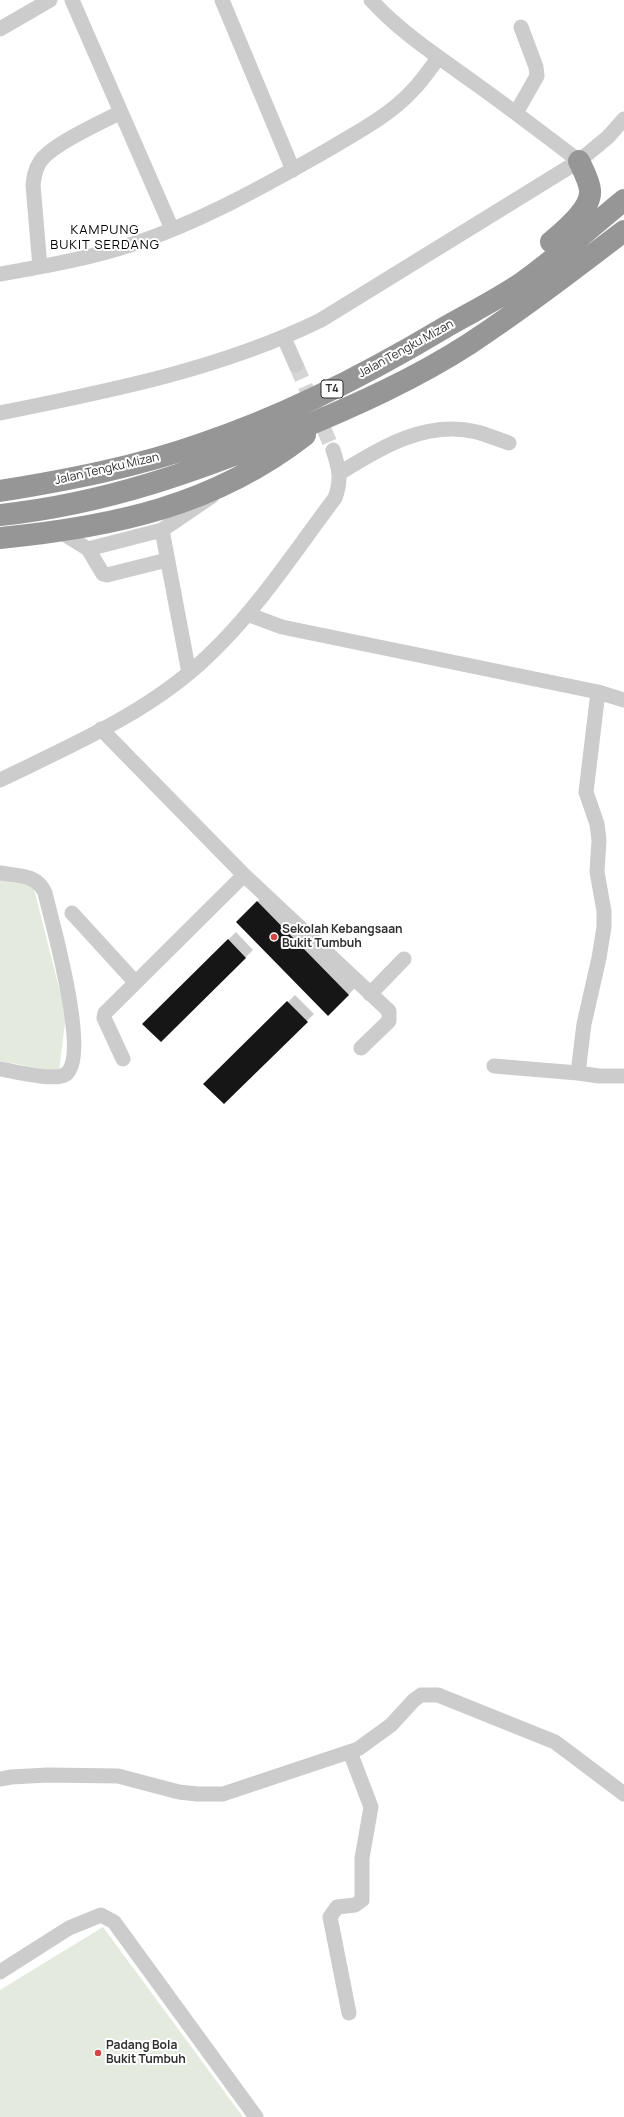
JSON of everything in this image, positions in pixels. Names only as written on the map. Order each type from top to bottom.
[{"type":"highway","points":[[458,320],[568,227],[581,213],[589,200],[591,193],[590,185],[579,161]]},
{"type":"highway","name":"Jalan Tengku Mizan","points":[[0,491],[70,479],[146,461],[208,442],[313,399],[389,361],[523,282],[624,200]]},
{"type":"highway","name":"Jalan Tengku Mizan","points":[[0,515],[30,512],[99,498],[161,482],[227,459],[327,418],[406,380],[468,345],[537,297],[624,231]]},
{"type":"highway","points":[[0,538],[59,531],[124,520],[173,506],[226,486],[277,456],[327,418]]},
{"type":"street","points":[[0,29],[50,0]]},
{"type":"street","points":[[72,0],[172,229]]},
{"type":"street","points":[[222,0],[293,170]]},
{"type":"street","points":[[371,0],[390,20],[438,58],[516,113],[579,161]]},
{"type":"street","points":[[516,113],[537,76],[536,67],[521,27]]},
{"type":"street","points":[[0,274],[80,260],[109,251],[172,229],[244,196],[293,170],[390,110],[412,91],[438,58]]},
{"type":"street","points":[[40,267],[33,191],[34,174],[40,161],[55,148],[121,112]]},
{"type":"street","points":[[0,413],[75,398],[141,382],[225,358],[284,338],[321,320],[579,161],[608,137],[624,119]]},
{"type":"street","points":[[284,338],[296,365]]},
{"type":"street","points":[[340,473],[374,451],[407,436],[441,429],[475,432],[509,442]]},
{"type":"street","points":[[0,780],[144,706],[189,673],[208,656],[247,614],[335,498],[340,485],[340,473],[333,450]]},
{"type":"street","points":[[88,549],[162,530],[226,486]]},
{"type":"street","points":[[162,530],[189,673]]},
{"type":"street","points":[[59,531],[88,549],[103,574],[107,575],[167,560]]},
{"type":"street","points":[[247,614],[282,627],[598,692],[624,700]]},
{"type":"street","points":[[578,1073],[584,1024],[599,958],[604,927],[604,911],[597,872],[599,840],[597,824],[586,792],[598,692]]},
{"type":"street","points":[[101,729],[244,875],[389,1011],[389,1021],[361,1048]]},
{"type":"street","points":[[0,873],[26,876],[36,880],[42,886],[62,963],[71,1014],[74,1047],[69,1070],[65,1074],[55,1078],[0,1069]]},
{"type":"street","points":[[123,1059],[104,1018],[105,1012],[244,875]]},
{"type":"street","points":[[72,913],[135,982]]},
{"type":"street","points":[[370,994],[404,959]]},
{"type":"street","points":[[494,1066],[599,1076],[624,1076]]},
{"type":"street","points":[[0,1779],[48,1775],[118,1776],[179,1792],[223,1794],[350,1752],[364,1745],[391,1726],[414,1700],[421,1695],[438,1695],[555,1742],[624,1794]]},
{"type":"street","points":[[349,2013],[330,1917],[337,1908],[355,1905],[362,1900],[362,1858],[371,1807],[350,1752]]},
{"type":"street","points":[[0,1972],[69,1928],[101,1915],[114,1922],[256,2117]]},
{"type":"shaded area","points":[[0,880],[33,885],[66,1015],[59,1072],[0,1061]]},
{"type":"shaded area","name":"Padang Bola Bukit Tumbuh","points":[[103,1927],[243,2117],[0,2117],[0,1990]]},
{"type":"building","points":[[257,901],[349,995],[328,1016],[236,922]]},
{"type":"building","points":[[228,939],[246,958],[161,1042],[142,1024]]},
{"type":"building","points":[[287,1001],[308,1022],[224,1104],[203,1084]]},
{"type":"tunnel","points":[[296,365],[333,450]]},
{"type":"place","name":"Sekolah Kebangsaan Bukit Tumbuh","points":[[274,937]]},
{"type":"place","name":"Padang Bola Bukit Tumbuh","points":[[98,2053]]},
{"type":"district","name":"KAMPUNG BUKIT SERDANG","points":[[105,238]]}]
